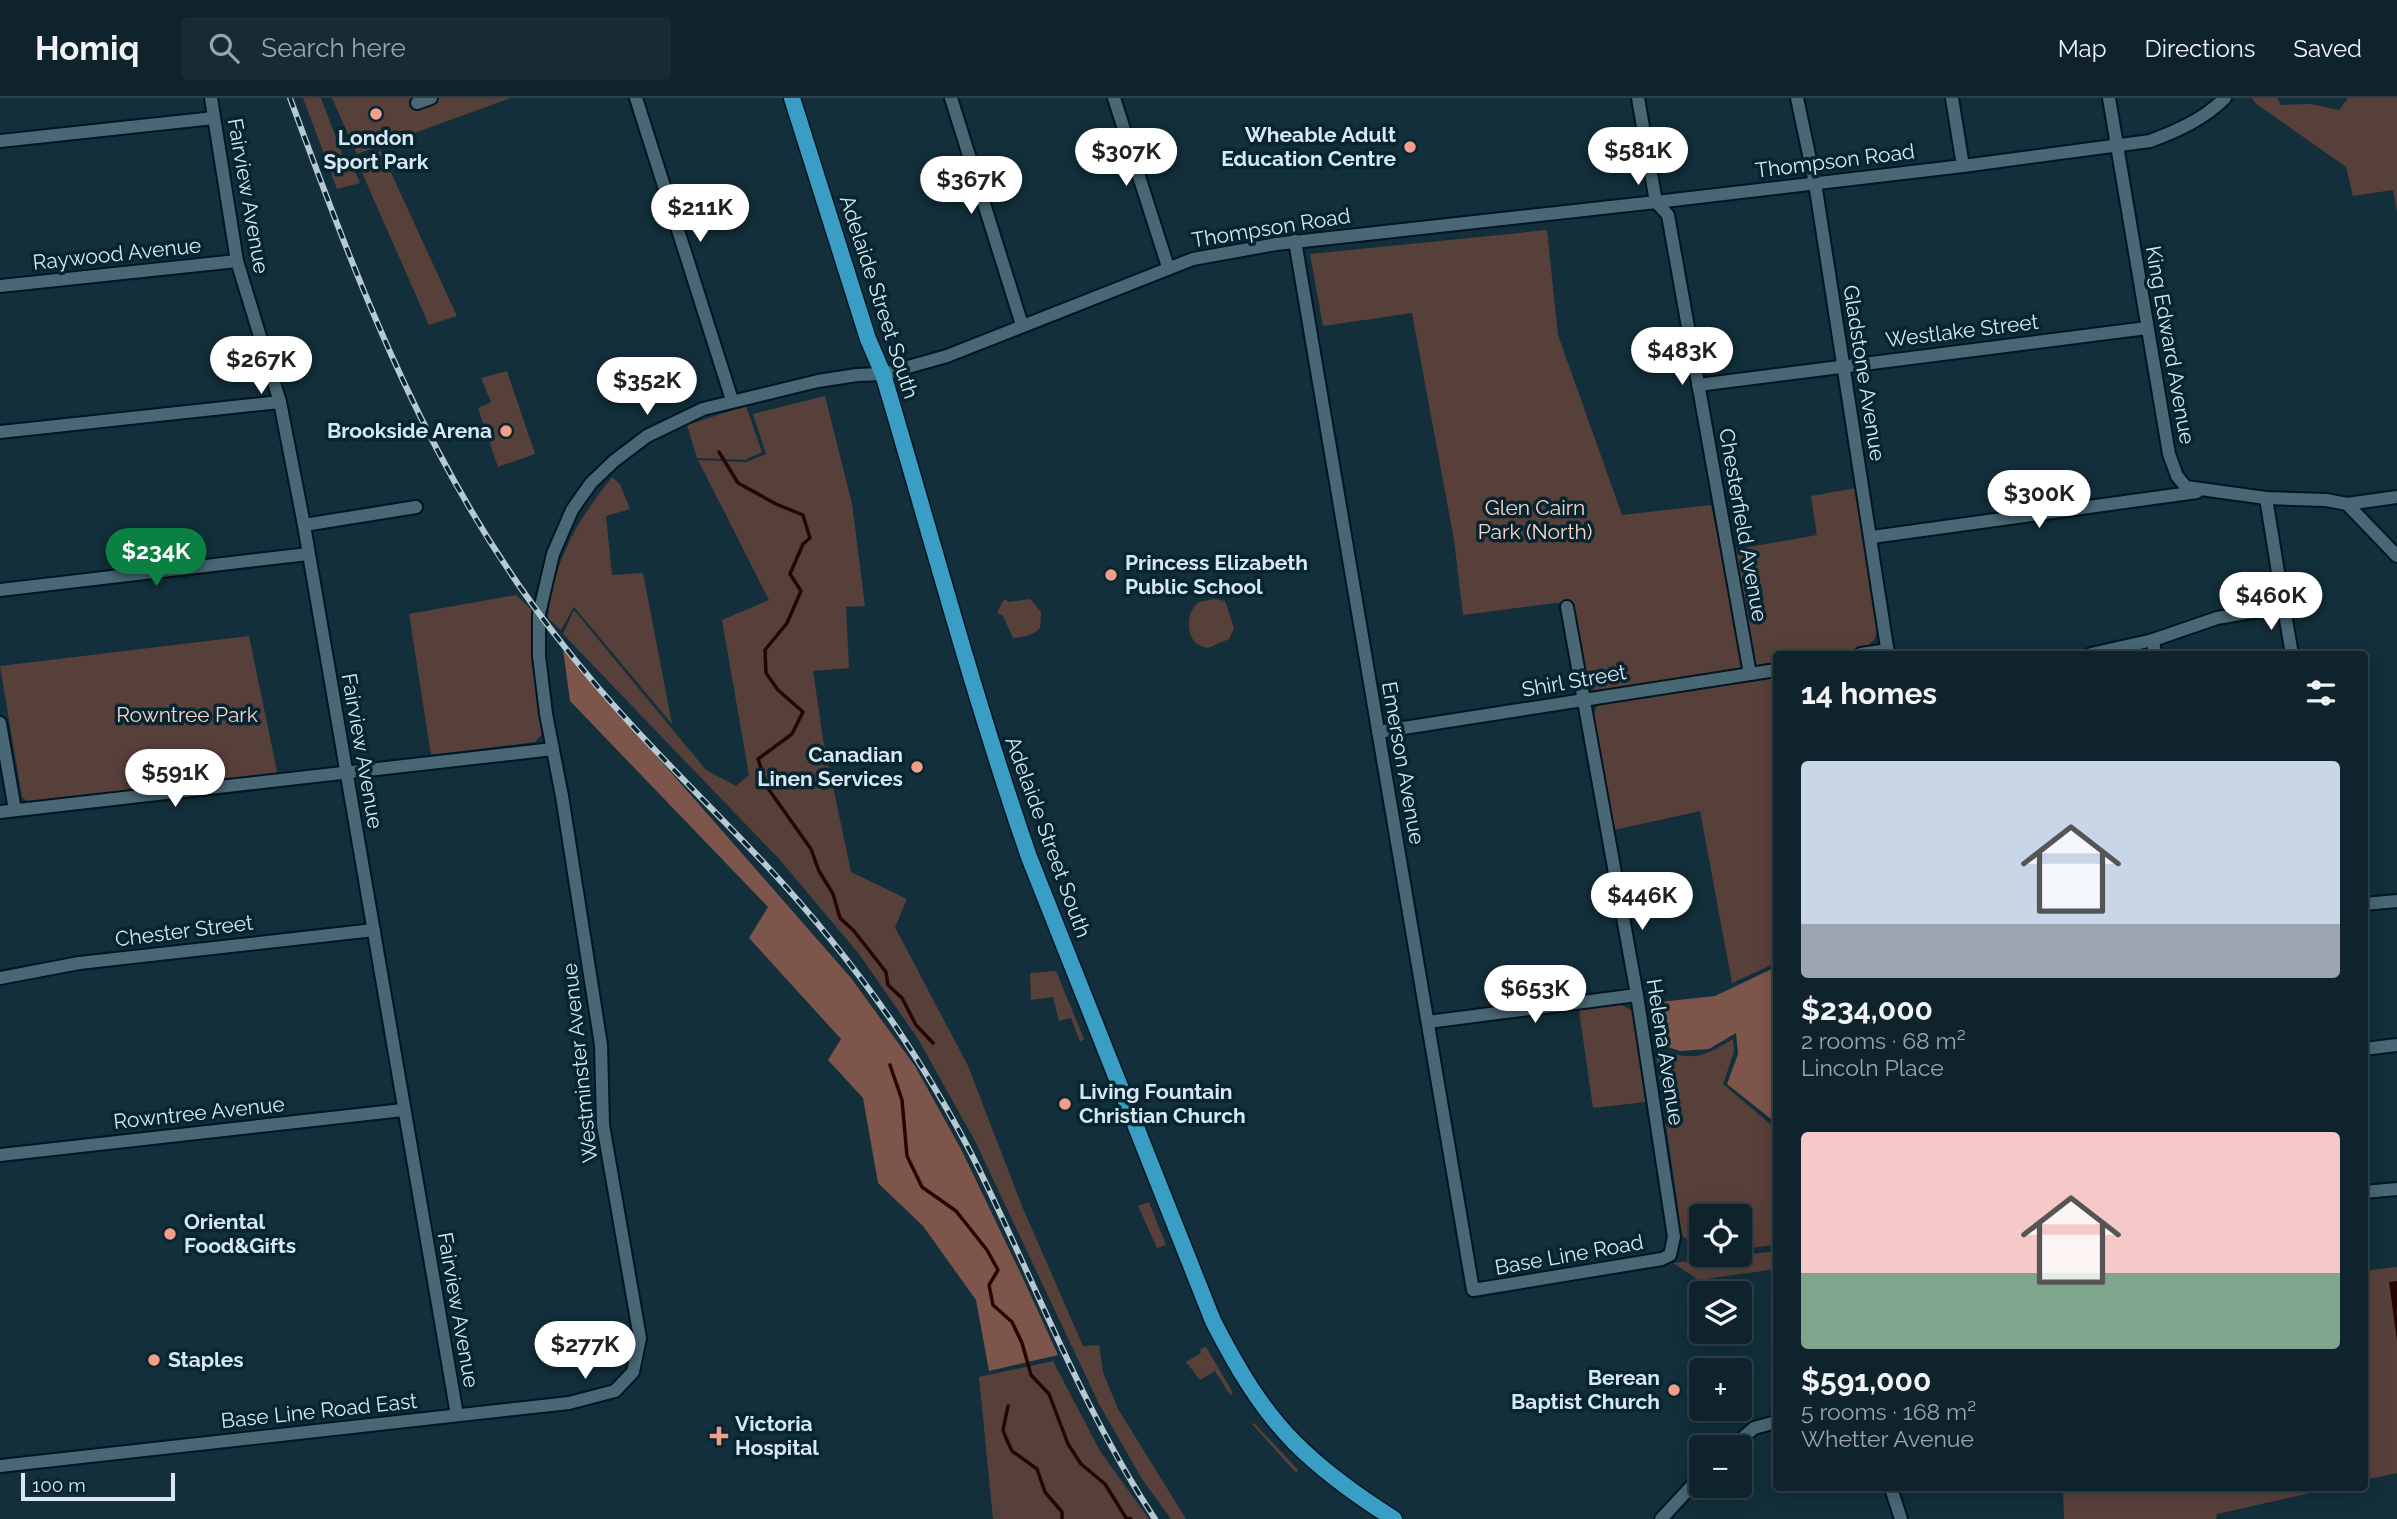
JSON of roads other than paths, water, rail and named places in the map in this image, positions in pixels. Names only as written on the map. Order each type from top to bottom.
[{"type":"main road","name":"Adelaide Street South","points":[[792,98],[868,339],[883,374],[983,719],[1029,858],[1213,1321],[1236,1365],[1294,1443],[1341,1482],[1394,1519]]},
{"type":"street","name":"Fairview Avenue","points":[[211,98],[237,261],[280,402],[304,526],[457,1415]]},
{"type":"street","points":[[417,103],[431,98]]},
{"type":"street","points":[[636,98],[732,400]]},
{"type":"street","points":[[951,98],[1022,325]]},
{"type":"street","points":[[1114,98],[1168,267]]},
{"type":"street","name":"Chesterfield Avenue","points":[[1638,98],[1656,202],[1668,215],[1750,674]]},
{"type":"street","name":"Gladstone Avenue","points":[[1797,98],[1815,183],[1888,651]]},
{"type":"street","points":[[1952,98],[1964,166]]},
{"type":"street","name":"King Edward Avenue","points":[[2109,98],[2169,454],[2177,476],[2186,487],[2266,498],[2326,500],[2347,504],[2397,497]]},
{"type":"street","name":"Thompson Road","points":[[553,749],[539,656],[539,614],[553,554],[572,510],[591,483],[614,461],[647,436],[703,409],[818,381],[857,374],[883,374],[947,356],[1193,258],[1295,242],[1964,166],[2150,141],[2177,131],[2225,98]]},
{"type":"street","points":[[0,141],[214,118]]},
{"type":"street","name":"Emerson Avenue","points":[[1295,242],[1474,1290]]},
{"type":"street","name":"Raywood Avenue","points":[[0,286],[237,261]]},
{"type":"street","name":"Westlake Street","points":[[1698,385],[2147,328]]},
{"type":"street","points":[[0,432],[280,402]]},
{"type":"street","points":[[1872,537],[2203,491]]},
{"type":"street","points":[[2266,498],[2291,651]]},
{"type":"street","points":[[2347,504],[2397,556]]},
{"type":"street","points":[[304,526],[416,507]]},
{"type":"street","points":[[0,590],[308,554]]},
{"type":"street","points":[[2104,651],[2153,640],[2217,618],[2263,610],[2283,603]]},
{"type":"street","name":"Helena Avenue","points":[[1567,607],[1637,995],[1674,1237],[1670,1255]]},
{"type":"street","points":[[2153,640],[2155,651]]},
{"type":"street","name":"Shirl Street","points":[[1378,732],[1773,670]]},
{"type":"street","points":[[0,723],[15,810]]},
{"type":"street","points":[[0,812],[553,749]]},
{"type":"street","name":"Westminster Avenue","points":[[553,749],[601,1045],[603,1125],[639,1334],[633,1372]]},
{"type":"street","points":[[2368,904],[2397,901]]},
{"type":"street","name":"Chester Street","points":[[0,978],[79,962],[374,930]]},
{"type":"street","points":[[1428,1022],[1637,995]]},
{"type":"street","points":[[2368,1049],[2397,1045]]},
{"type":"street","name":"Rowntree Avenue","points":[[0,1155],[403,1110]]},
{"type":"street","points":[[2368,1192],[2397,1189]]},
{"type":"street","name":"Base Line Road","points":[[1474,1290],[1662,1259],[1670,1255]]},
{"type":"street","name":"Base Line Road East","points":[[0,1466],[569,1403],[615,1391],[633,1372]]},
{"type":"street","points":[[1746,1435],[1754,1428],[1773,1423]]},
{"type":"street","points":[[1661,1519],[1689,1489]]},
{"type":"street","points":[[1892,1491],[1901,1519]]},
{"type":"waterway","points":[[719,452],[738,483],[803,515],[810,538],[803,544],[790,574],[801,591],[787,623],[765,650],[766,673],[778,690],[803,712],[792,734],[758,759],[767,787],[811,849],[819,871],[833,894],[840,918],[854,931],[886,972],[888,985],[902,998],[916,1025],[933,1043]]},
{"type":"waterway","points":[[890,1065],[902,1100],[907,1156],[922,1187],[956,1211],[987,1250],[998,1270],[989,1285],[993,1305],[1012,1322],[1022,1343],[1031,1375],[1049,1394],[1068,1444],[1081,1464],[1105,1484],[1126,1518],[1131,1519]]},
{"type":"waterway","points":[[1008,1406],[1003,1430],[1012,1451],[1037,1469],[1045,1492],[1062,1512],[1062,1519]]},
{"type":"railway","points":[[290,98],[345,243],[404,384],[438,452],[476,518],[517,583],[587,675],[799,902],[849,963],[896,1027],[967,1146],[1086,1398],[1130,1480],[1155,1519]]},
{"type":"place","name":"London Sport Park","points":[[376,114]]},
{"type":"place","name":"Wheable Adult Education Centre","points":[[1410,147]]},
{"type":"place","name":"Brookside Arena","points":[[506,431]]},
{"type":"place","name":"Princess Elizabeth Public School","points":[[1111,575]]},
{"type":"place","name":"Canadian Linen Services","points":[[917,767]]},
{"type":"place","name":"Living Fountain Christian Church","points":[[1065,1104]]},
{"type":"place","name":"Oriental Food&Gifts","points":[[170,1234]]},
{"type":"place","name":"Staples","points":[[154,1360]]},
{"type":"place","name":"Berean Baptist Church","points":[[1674,1390]]},
{"type":"place","name":"Victoria Hospital","points":[[719,1436]]},
{"type":"park label","name":"Glen Cairn Park (North)","points":[[1535,520]]},
{"type":"park label","name":"Rowntree Park","points":[[187,715]]}]
